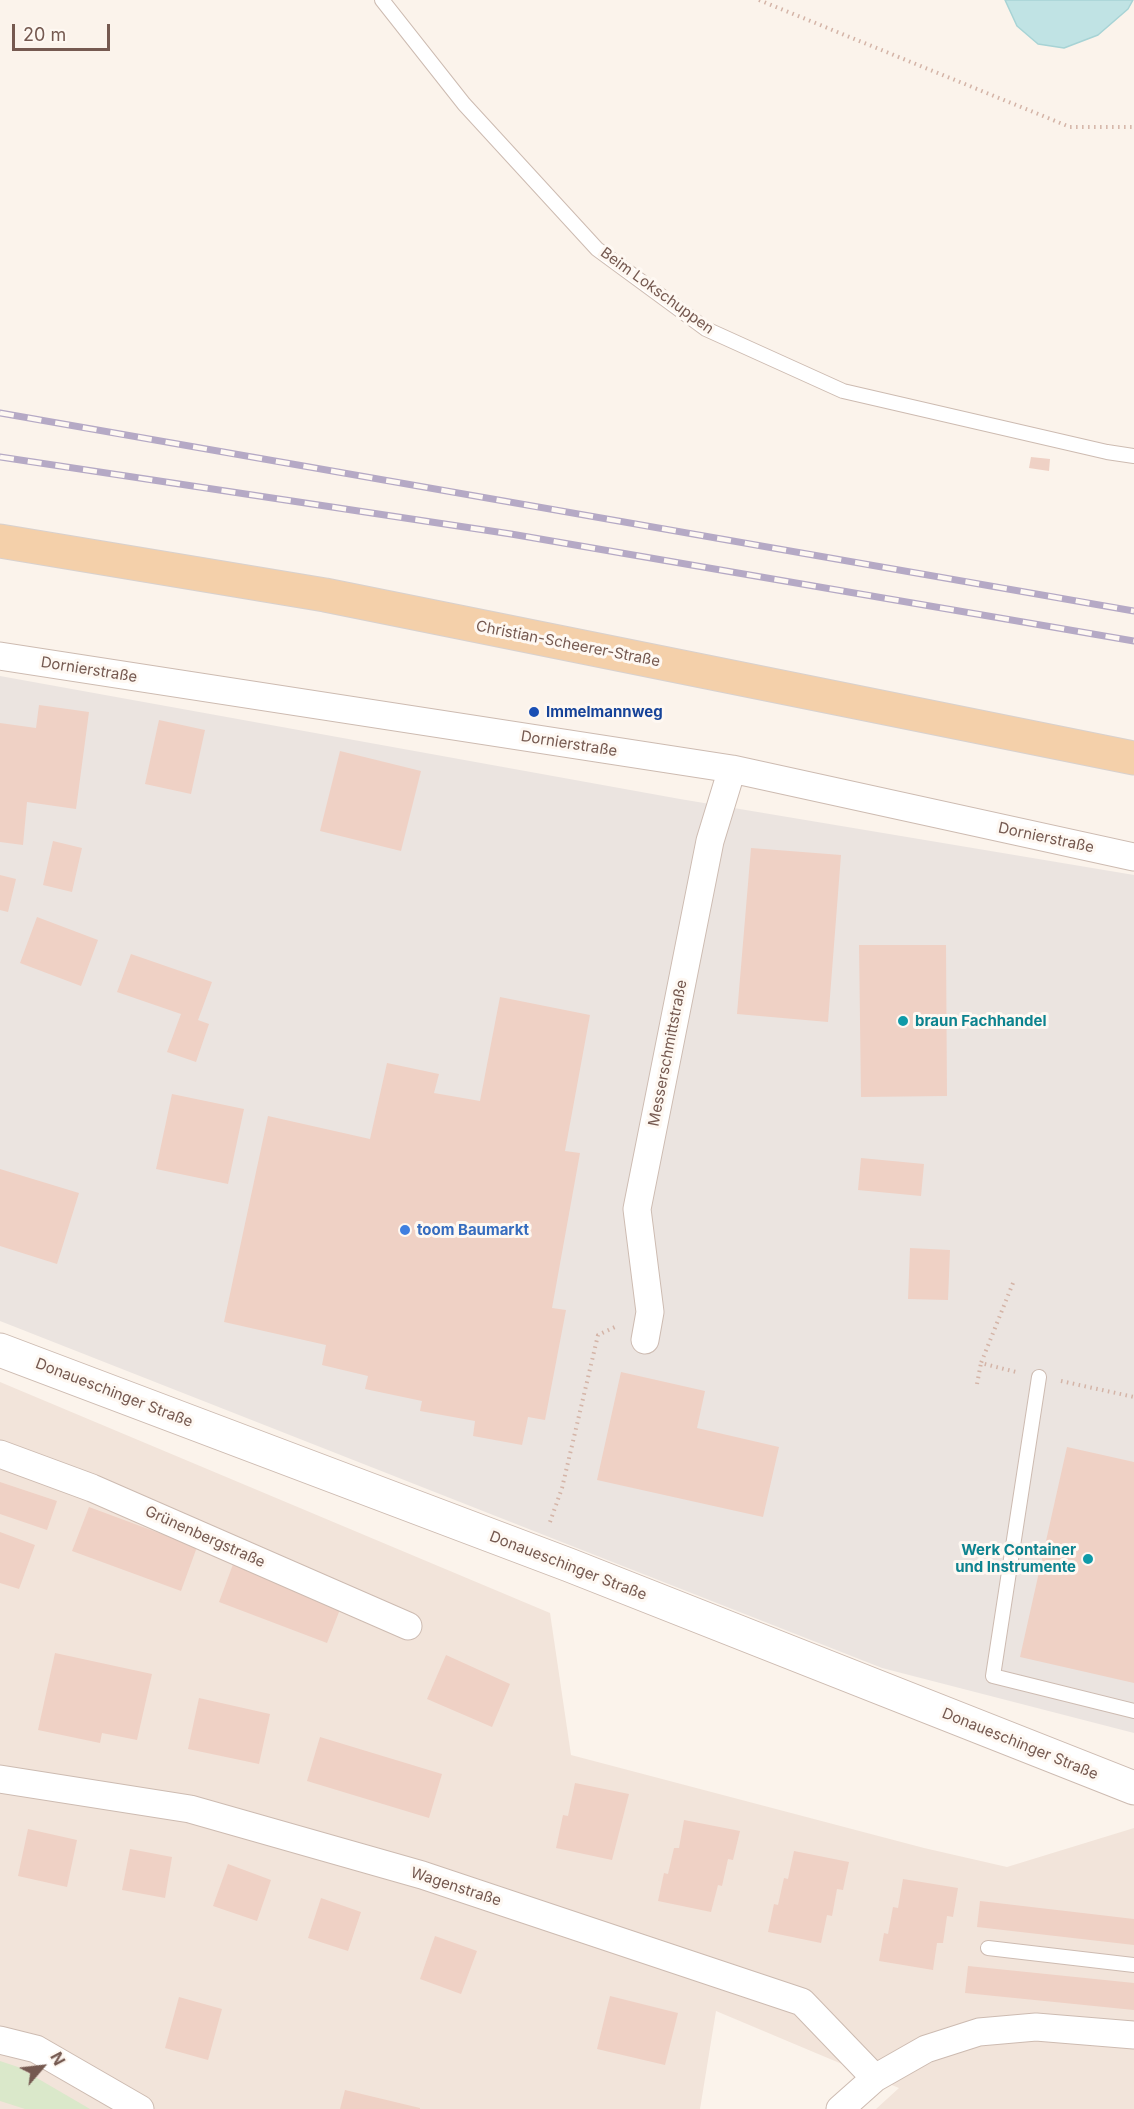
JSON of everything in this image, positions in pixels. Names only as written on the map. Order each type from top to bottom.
[{"type":"main road","name":"Christian-Scheerer-Straße","points":[[0,541],[325,595],[1134,758]]},
{"type":"street","name":"Dornierstraße","points":[[0,656],[732,770],[1134,857]]},
{"type":"street","name":"Messerschmittstraße","points":[[645,1340],[650,1312],[637,1209],[710,840],[732,770]]},
{"type":"street","name":"Donaueschinger Straße","points":[[0,1350],[569,1565],[1134,1788]]},
{"type":"street","name":"Grünenbergstraße","points":[[0,1454],[92,1488],[408,1626]]},
{"type":"street","name":"Wagenstraße","points":[[0,1779],[190,1809],[422,1875],[802,2002],[875,2078]]},
{"type":"street","points":[[840,2109],[875,2078],[926,2049],[979,2032],[1036,2027],[1134,2035]]},
{"type":"street","points":[[0,2040],[36,2049],[140,2109]]},
{"type":"lane","name":"Beim Lokschuppen","points":[[382,0],[464,104],[597,249],[706,329],[843,391],[1107,452],[1134,456]]},
{"type":"lane","points":[[1039,1377],[993,1676],[1134,1711]]},
{"type":"lane","points":[[988,1948],[1134,1965]]},
{"type":"path","points":[[759,0],[1070,127],[1134,127]]},
{"type":"path","points":[[977,1384],[981,1363],[1013,1283]]},
{"type":"path","points":[[562,1488],[598,1335],[650,1312]]},
{"type":"path","points":[[981,1363],[993,1366]]},
{"type":"shaded area","points":[[0,676],[680,799],[1134,875],[1134,1733],[882,1668],[0,1321]]},
{"type":"shaded area","points":[[0,1382],[550,1613],[571,1755],[924,1848],[1007,1867],[1134,1828],[1134,2109],[876,2109],[899,2088],[716,2011],[700,2109],[0,2109]]},
{"type":"green space","points":[[0,2061],[18,2067],[90,2109],[25,2109],[0,2101]]},
{"type":"water","points":[[1005,0],[1133,0],[1128,9],[1098,35],[1064,48],[1038,44],[1017,26]]},
{"type":"building","points":[[1031,457],[1050,459],[1049,471],[1029,468]]},
{"type":"building","points":[[39,705],[89,712],[76,809],[27,802],[23,845],[0,842],[0,723],[36,728]]},
{"type":"building","points":[[159,720],[205,730],[191,794],[145,784]]},
{"type":"building","points":[[340,751],[421,771],[401,851],[320,831]]},
{"type":"building","points":[[53,841],[82,848],[72,892],[43,885]]},
{"type":"building","points":[[751,848],[841,855],[828,1022],[737,1014]]},
{"type":"building","points":[[0,875],[16,879],[8,912],[0,910]]},
{"type":"building","points":[[37,917],[98,940],[81,986],[20,963]]},
{"type":"building","name":"braun Fachhandel","points":[[859,945],[946,945],[947,1096],[861,1097]]},
{"type":"building","points":[[131,954],[212,982],[198,1020],[209,1024],[196,1062],[167,1052],[181,1014],[117,992]]},
{"type":"building","name":"toom Baumarkt","points":[[500,997],[590,1015],[565,1151],[580,1153],[552,1308],[566,1310],[545,1420],[528,1417],[522,1445],[473,1436],[475,1421],[420,1411],[422,1401],[365,1389],[368,1376],[322,1365],[326,1345],[224,1322],[268,1116],[370,1139],[387,1063],[439,1074],[434,1093],[480,1101]]},
{"type":"building","points":[[172,1094],[244,1109],[228,1184],[156,1169]]},
{"type":"building","points":[[861,1158],[924,1164],[921,1196],[858,1190]]},
{"type":"building","points":[[0,1169],[79,1193],[57,1264],[0,1246]]},
{"type":"building","points":[[910,1248],[950,1250],[948,1300],[908,1299]]},
{"type":"building","points":[[621,1372],[705,1391],[697,1428],[779,1447],[763,1517],[597,1480]]},
{"type":"building","name":"Werk Container und Instrumente","points":[[1067,1447],[1134,1462],[1134,1683],[1020,1657]]},
{"type":"building","points":[[0,1482],[57,1501],[47,1530],[0,1514]]},
{"type":"building","points":[[89,1507],[197,1547],[181,1591],[72,1551]]},
{"type":"building","points":[[0,1532],[35,1545],[19,1589],[0,1583]]},
{"type":"building","points":[[235,1559],[344,1599],[327,1643],[219,1602]]},
{"type":"building","points":[[55,1653],[152,1674],[137,1740],[102,1733],[100,1743],[38,1730]]},
{"type":"building","points":[[446,1655],[510,1684],[492,1727],[427,1699]]},
{"type":"building","points":[[199,1698],[270,1714],[259,1764],[188,1749]]},
{"type":"building","points":[[320,1737],[442,1774],[429,1818],[307,1781]]},
{"type":"building","points":[[575,1783],[629,1794],[612,1860],[556,1848],[563,1815],[568,1816]]},
{"type":"building","points":[[684,1820],[740,1831],[733,1860],[728,1859],[722,1886],[718,1885],[711,1912],[658,1901],[664,1873],[668,1874],[674,1848],[679,1848]]},
{"type":"building","points":[[28,1829],[77,1840],[67,1887],[18,1876]]},
{"type":"building","points":[[130,1849],[172,1857],[165,1898],[122,1890]]},
{"type":"building","points":[[794,1851],[849,1862],[843,1890],[837,1889],[832,1916],[827,1915],[821,1943],[768,1932],[774,1904],[778,1905],[784,1878],[788,1879]]},
{"type":"building","points":[[228,1864],[271,1880],[257,1921],[213,1906]]},
{"type":"building","points":[[903,1879],[958,1888],[953,1917],[947,1916],[943,1943],[937,1943],[933,1970],[879,1961],[884,1933],[888,1934],[893,1907],[898,1908]]},
{"type":"building","points":[[321,1898],[361,1912],[348,1951],[308,1938]]},
{"type":"building","points":[[980,1901],[1134,1919],[1134,1945],[977,1927]]},
{"type":"building","points":[[435,1936],[477,1951],[461,1994],[420,1979]]},
{"type":"building","points":[[968,1966],[1134,1983],[1134,2010],[965,1993]]},
{"type":"building","points":[[610,1996],[678,2013],[665,2065],[597,2049]]},
{"type":"building","points":[[179,1997],[222,2009],[208,2060],[165,2048]]},
{"type":"building","points":[[345,2090],[420,2108],[420,2109],[340,2109]]},
{"type":"railway","points":[[0,413],[1134,611]]},
{"type":"railway","points":[[0,457],[511,534],[1134,641]]},
{"type":"place","name":"Immelmannweg","points":[[534,712]]},
{"type":"place","name":"braun Fachhandel","points":[[903,1021]]},
{"type":"place","name":"toom Baumarkt","points":[[405,1230]]},
{"type":"place","name":"Werk Container und Instrumente","points":[[1088,1559]]}]
